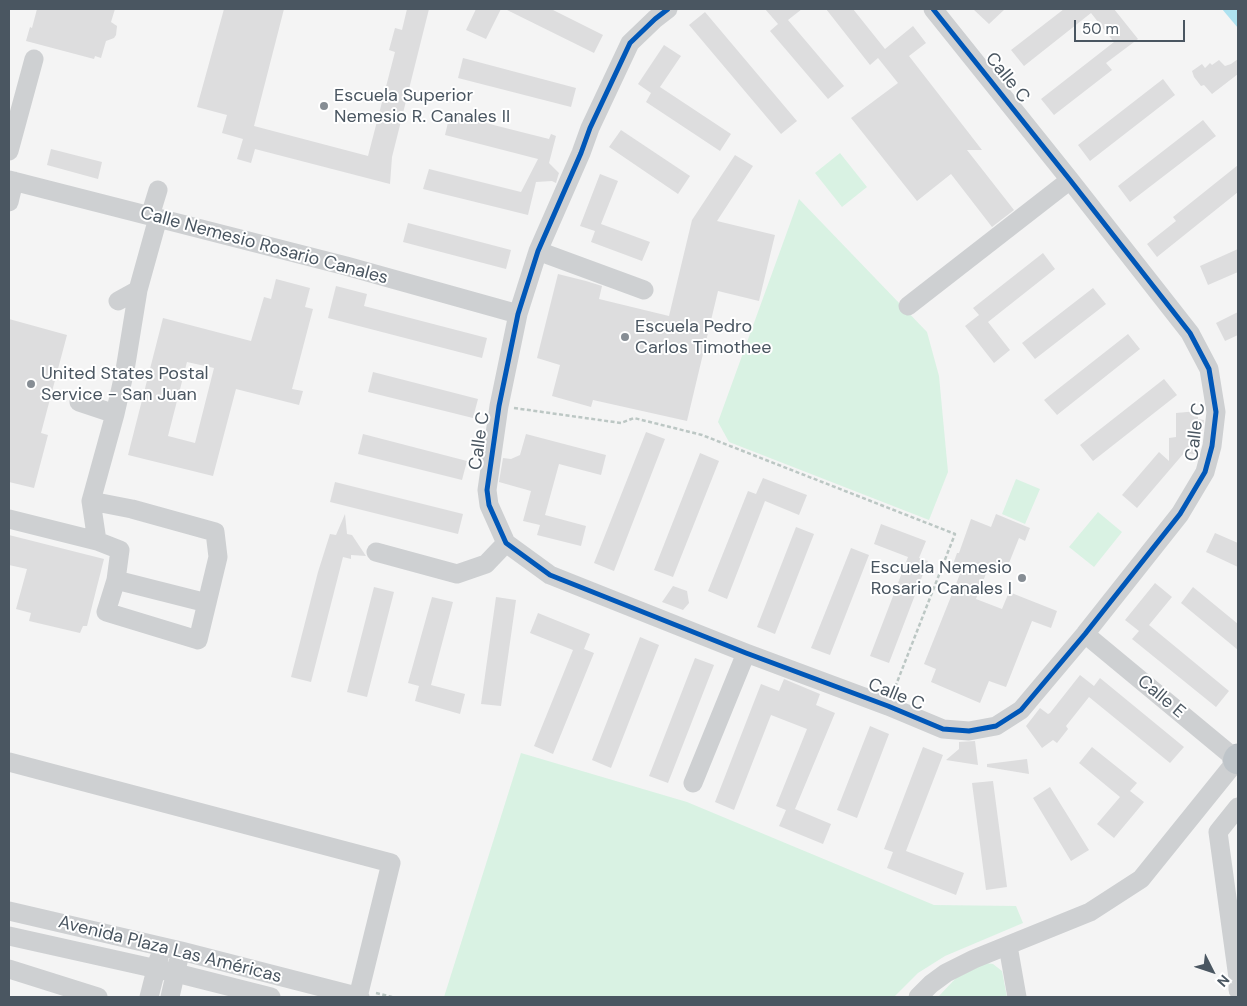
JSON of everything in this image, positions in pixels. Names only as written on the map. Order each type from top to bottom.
[{"type":"street","name":"Calle C","points":[[668,9],[630,43],[590,128],[582,153],[538,251],[518,314],[499,406],[488,490],[489,505],[506,543],[550,575],[943,729],[969,731],[996,726],[1021,710],[1085,634],[1180,514],[1205,472],[1212,446],[1216,412],[1209,369],[1190,333],[933,9]]},
{"type":"street","points":[[9,151],[34,59]]},
{"type":"street","points":[[9,202],[11,180]]},
{"type":"street","name":"Calle Nemesio Rosario Canales","points":[[11,180],[346,266],[518,314]]},
{"type":"street","points":[[908,306],[1070,180]]},
{"type":"street","points":[[97,541],[91,500],[125,370],[138,290],[158,190]]},
{"type":"street","points":[[538,251],[644,290]]},
{"type":"street","points":[[118,301],[138,290]]},
{"type":"street","points":[[79,402],[115,414]]},
{"type":"street","points":[[9,519],[97,541],[120,550],[116,580],[106,612],[198,640],[218,557],[215,532],[132,509],[91,500]]},
{"type":"street","points":[[376,552],[457,574],[486,564],[506,543]]},
{"type":"street","points":[[116,580],[207,603]]},
{"type":"street","name":"Calle E","points":[[1085,634],[1237,759]]},
{"type":"street","points":[[693,784],[746,653]]},
{"type":"street","points":[[918,997],[946,973],[974,959],[1090,912],[1141,879],[1237,759]]},
{"type":"street","points":[[9,762],[391,863],[359,997]]},
{"type":"street","points":[[1238,807],[1218,832],[1237,969],[1238,990]]},
{"type":"street","name":"Avenida Plaza Las Américas","points":[[9,911],[181,951],[359,997]]},
{"type":"street","name":"Avenida Plaza Las Américas","points":[[9,936],[157,968],[272,997]]},
{"type":"street","points":[[1008,946],[1017,997]]},
{"type":"street","points":[[149,997],[162,947]]},
{"type":"street","points":[[170,997],[181,951]]},
{"type":"street","points":[[9,969],[98,997]]},
{"type":"street","points":[[929,997],[946,973]]},
{"type":"path","points":[[499,406],[621,424],[634,418],[702,435],[955,534],[888,706]]},
{"type":"green space","points":[[840,153],[867,187],[842,207],[815,173]]},
{"type":"green space","points":[[799,199],[927,332],[939,376],[948,472],[929,520],[729,442],[718,422]]},
{"type":"green space","points":[[1016,479],[1040,489],[1025,524],[1002,514]]},
{"type":"green space","points":[[1098,512],[1122,532],[1094,567],[1069,547]]},
{"type":"green space","points":[[521,753],[687,802],[934,905],[1016,906],[1023,923],[945,956],[918,973],[894,997],[444,997]]},
{"type":"green space","points":[[986,963],[993,964],[1002,971],[1007,997],[938,997],[956,978]]},
{"type":"water","points":[[1222,9],[1238,9],[1238,28]]},
{"type":"building","points":[[37,9],[115,9],[111,22],[117,26],[116,35],[114,38],[106,41],[101,58],[95,56],[94,59],[26,41]]},
{"type":"building","points":[[224,9],[284,9],[254,126],[368,156],[395,52],[389,50],[395,28],[402,30],[407,9],[429,9],[392,157],[390,184],[255,149],[251,163],[237,159],[243,139],[222,133],[227,115],[197,107]]},
{"type":"building","points":[[476,9],[501,9],[486,39],[466,30]]},
{"type":"building","points":[[505,9],[551,9],[603,35],[594,53]]},
{"type":"building","points":[[765,9],[802,9],[788,20],[844,86],[828,99],[770,31],[778,24]]},
{"type":"building","points":[[826,9],[853,9],[885,49],[913,26],[926,43],[909,56],[982,150],[967,150],[1014,210],[992,227],[951,174],[917,201],[851,118],[898,83],[878,58],[870,65]]},
{"type":"building","points":[[973,9],[1005,9],[989,24]]},
{"type":"building","points":[[1064,9],[1114,9],[1138,39],[1106,63],[1112,70],[1054,115],[1041,99],[1114,42],[1091,13],[1024,66],[1011,50]]},
{"type":"building","points":[[705,12],[797,121],[781,134],[689,25]]},
{"type":"building","points":[[664,45],[681,56],[660,87],[731,134],[720,151],[646,102],[651,93],[638,84]]},
{"type":"building","points":[[463,58],[576,88],[571,107],[458,78]]},
{"type":"building","points":[[1238,59],[1238,74],[1212,94],[1204,85],[1201,86],[1192,71],[1202,64],[1205,68],[1210,63],[1212,65],[1219,60],[1225,66]]},
{"type":"building","points":[[1163,79],[1175,95],[1090,161],[1078,145]]},
{"type":"building","points":[[450,114],[549,139],[551,134],[556,136],[549,163],[559,173],[556,183],[552,181],[536,182],[528,215],[423,189],[429,169],[521,192],[538,159],[445,135]]},
{"type":"building","points":[[1203,120],[1216,136],[1130,202],[1118,186]]},
{"type":"building","points":[[621,130],[690,176],[678,194],[609,147]]},
{"type":"building","points":[[51,149],[102,162],[98,179],[47,165]]},
{"type":"building","name":"Escuela Pedro Carlos Timothee","points":[[735,155],[753,166],[717,221],[775,235],[759,301],[718,291],[687,421],[593,400],[591,407],[552,396],[560,365],[537,358],[558,274],[602,286],[599,299],[669,316],[692,220]]},
{"type":"building","points":[[1238,165],[1238,192],[1157,257],[1147,244],[1176,221],[1173,217]]},
{"type":"building","points":[[600,174],[618,181],[601,224],[650,242],[642,261],[591,242],[595,231],[580,226]]},
{"type":"building","points":[[408,223],[511,250],[506,269],[403,242]]},
{"type":"building","points":[[1238,249],[1238,272],[1208,285],[1200,266]]},
{"type":"building","points":[[1043,253],[1055,269],[988,322],[1010,350],[994,363],[965,326],[979,315],[973,308]]},
{"type":"building","points":[[276,279],[310,288],[305,307],[313,309],[292,389],[303,391],[299,405],[236,389],[213,476],[128,455],[163,318],[251,341],[264,297],[271,299]],"holes":[[[187,362],[214,368],[195,443],[168,436]]]},
{"type":"building","points":[[336,286],[367,294],[364,306],[487,338],[482,358],[328,318]]},
{"type":"building","points":[[1093,288],[1106,304],[1035,359],[1022,343]]},
{"type":"building","points":[[1238,312],[1238,335],[1225,341],[1216,323]]},
{"type":"building","name":"United States Postal Service - San Juan","points":[[9,319],[67,335],[41,433],[48,435],[34,488],[9,482]]},
{"type":"building","points":[[1128,334],[1140,349],[1057,415],[1044,400]]},
{"type":"building","points":[[373,372],[478,399],[473,418],[368,392]]},
{"type":"building","points":[[1164,379],[1177,395],[1093,461],[1080,445]]},
{"type":"building","points":[[1198,411],[1198,419],[1204,420],[1198,455],[1184,453],[1137,508],[1122,495],[1159,452],[1169,461],[1169,438],[1176,437],[1176,413]]},
{"type":"building","points":[[646,432],[665,439],[614,571],[594,563]]},
{"type":"building","points":[[363,434],[467,461],[462,480],[358,454]]},
{"type":"building","points":[[526,434],[606,455],[601,475],[559,464],[545,515],[586,526],[581,546],[537,535],[540,525],[523,521],[531,491],[499,482],[503,458],[511,459],[520,455]]},
{"type":"building","points":[[700,453],[719,461],[673,577],[654,570]]},
{"type":"building","points":[[763,478],[807,495],[799,515],[765,501],[727,599],[708,591],[748,491],[756,494]]},
{"type":"building","points":[[335,482],[463,514],[458,534],[330,502]]},
{"type":"building","points":[[345,514],[347,534],[352,535],[366,556],[351,555],[351,559],[343,557],[311,682],[291,677],[318,572],[330,534],[336,535]]},
{"type":"building","points":[[996,514],[1030,528],[1025,541],[1019,538],[1005,573],[989,566],[976,599],[1002,609],[1009,592],[1057,611],[1051,628],[1032,621],[1006,687],[989,681],[980,703],[931,682],[936,669],[924,664],[960,574],[951,570],[971,519],[991,527]]},
{"type":"building","points":[[881,524],[926,541],[919,558],[928,561],[889,663],[870,656],[908,557],[874,544]]},
{"type":"building","points":[[796,527],[814,534],[775,634],[757,627]]},
{"type":"building","points":[[1215,533],[1238,543],[1238,567],[1206,552]]},
{"type":"building","points":[[9,535],[104,559],[87,626],[83,626],[80,633],[29,621],[31,613],[16,609],[27,569],[9,565]]},
{"type":"building","points":[[851,548],[869,555],[830,655],[811,648]]},
{"type":"building","points":[[1155,583],[1172,597],[1149,625],[1229,691],[1216,707],[1132,639],[1139,631],[1125,620]]},
{"type":"building","points":[[673,586],[687,591],[689,603],[683,610],[662,602]]},
{"type":"building","points":[[374,587],[394,592],[367,697],[347,692]]},
{"type":"building","points":[[1193,587],[1238,624],[1238,650],[1181,603]]},
{"type":"building","points":[[432,597],[453,602],[431,685],[465,694],[460,714],[415,701],[419,686],[408,683]]},
{"type":"building","points":[[496,597],[516,600],[501,706],[481,704]]},
{"type":"building","points":[[538,613],[590,634],[584,649],[594,653],[553,754],[534,746],[573,650],[530,633]]},
{"type":"building","points":[[640,637],[659,645],[611,768],[592,760]]},
{"type":"building","points":[[695,658],[714,665],[668,783],[649,776]]},
{"type":"building","points":[[1080,675],[1094,686],[1100,678],[1184,747],[1170,763],[1089,697],[1066,726],[1068,729],[1057,743],[1053,740],[1042,748],[1026,726],[1040,708],[1048,714],[1050,713]]},
{"type":"building","points":[[784,679],[820,694],[816,705],[835,713],[795,809],[831,824],[823,844],[779,826],[786,810],[776,806],[807,729],[771,715],[734,810],[715,802],[761,684],[779,691]]},
{"type":"building","points":[[870,726],[889,734],[857,818],[837,810]]},
{"type":"building","points":[[975,741],[978,765],[946,760],[959,749],[959,742]]},
{"type":"building","points":[[923,747],[943,755],[906,851],[964,873],[956,895],[887,868],[893,852],[884,849]]},
{"type":"building","points":[[1092,747],[1137,783],[1130,791],[1144,802],[1114,838],[1097,824],[1120,797],[1079,763]]},
{"type":"building","points":[[1027,759],[1029,774],[987,767],[987,764]]},
{"type":"building","points":[[993,781],[1007,887],[986,890],[972,783]]},
{"type":"building","points":[[1050,787],[1089,850],[1071,861],[1033,798]]},
{"type":"cycle path","points":[[668,9],[630,43],[590,128],[538,251],[518,314],[499,406],[487,490],[489,505],[506,543],[550,575],[943,729],[969,731],[996,726],[1021,710],[1085,634],[1180,514],[1205,472],[1212,446],[1216,412],[1209,369],[1190,333],[933,9]]},
{"type":"place","name":"Escuela Superior Nemesio R. Canales II","points":[[324,106]]},
{"type":"place","name":"Escuela Pedro Carlos Timothee","points":[[625,337]]},
{"type":"place","name":"United States Postal Service - San Juan","points":[[31,384]]},
{"type":"place","name":"Escuela Nemesio Rosario Canales I","points":[[1022,578]]}]
